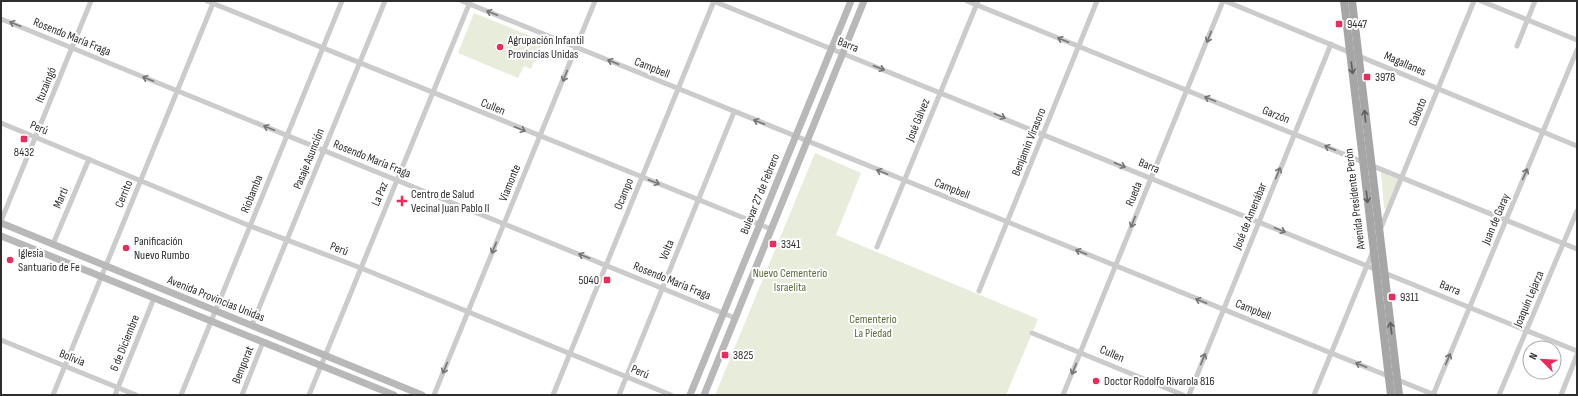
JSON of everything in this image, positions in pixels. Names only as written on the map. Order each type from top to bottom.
[{"type":"main road","name":"Bulevar 27 de Febrero","points":[[690,395],[851,1]]},
{"type":"main road","name":"Bulevar 27 de Febrero","points":[[704,395],[864,1]]},
{"type":"main road","name":"Avenida Presidente Perón","points":[[1344,1],[1367,163],[1380,231],[1399,395]]},
{"type":"main road","name":"Avenida Presidente Perón","points":[[1352,1],[1359,55],[1374,250],[1391,395]]},
{"type":"main road","name":"Avenida Provincias Unidas","points":[[1,222],[422,395]]},
{"type":"main road","name":"Avenida Provincias Unidas","points":[[1,236],[394,395]]},
{"type":"street","name":"Ituzaingó","points":[[1,222],[91,1]]},
{"type":"street","name":"Riobamba","points":[[181,395],[342,1]]},
{"type":"street","name":"Pasaje Asunción","points":[[252,325],[385,1]]},
{"type":"street","name":"Campbell","points":[[462,1],[470,2],[576,48],[1434,395]]},
{"type":"street","name":"Viamonte","points":[[434,395],[596,1]]},
{"type":"street","name":"Barra","points":[[714,1],[1152,177],[1577,351]]},
{"type":"street","name":"Ocampo","points":[[553,395],[714,1]]},
{"type":"street","name":"Garzón","points":[[967,1],[977,3],[1078,46],[1577,249]]},
{"type":"street","name":"Benjamín Virasoro","points":[[979,291],[1097,1]]},
{"type":"street","name":"Magallanes","points":[[1224,1],[1350,51],[1577,146]]},
{"type":"street","name":"Rueda","points":[[1063,395],[1224,1]]},
{"type":"street","name":"Gaboto","points":[[1380,231],[1474,1]]},
{"type":"street","points":[[1482,1],[1577,40]]},
{"type":"street","points":[[1517,46],[1535,1]]},
{"type":"street","name":"Cullen","points":[[211,2],[771,230]]},
{"type":"street","name":"Cerrito","points":[[53,395],[177,90],[211,2]]},
{"type":"street","name":"La Paz","points":[[309,395],[470,2]]},
{"type":"street","name":"José Gálvez","points":[[877,247],[977,3]]},
{"type":"street","name":"Rosendo María Fraga","points":[[1,19],[735,318]]},
{"type":"street","name":"José de Amenábar","points":[[1189,395],[1331,44]]},
{"type":"street","name":"Juan de Garay","points":[[1434,395],[1577,50]]},
{"type":"street","name":"Volta","points":[[619,395],[734,112]]},
{"type":"street","name":"Perú","points":[[1,123],[250,226],[361,268],[670,395]]},
{"type":"street","name":"Marti","points":[[53,244],[88,159]]},
{"type":"street","name":"Joaquín Lejarza","points":[[1499,395],[1577,211]]},
{"type":"street","points":[[1314,395],[1374,250]]},
{"type":"street","name":"6 de Diciembre","points":[[115,395],[154,298]]},
{"type":"street","name":"Cullen","points":[[1032,333],[1183,395]]},
{"type":"street","name":"Bolivia","points":[[1,340],[136,395]]},
{"type":"street","name":"Bemporat","points":[[242,395],[263,342]]},
{"type":"street","points":[[1561,395],[1577,355]]},
{"type":"green space","name":"Agrupación Infantil Provincias Unidas","points":[[474,13],[543,41],[531,69],[524,66],[518,78],[458,53]]},
{"type":"green space","name":"Cementerio La Piedad","points":[[815,153],[861,173],[836,235],[1038,319],[1006,395],[715,395]]},
{"type":"green space","points":[[1381,172],[1399,179],[1386,209],[1384,208]]},
{"type":"place","name":"9447","points":[[1339,24]]},
{"type":"place","name":"Agrupación Infantil Provincias Unidas","points":[[500,47]]},
{"type":"place","name":"3978","points":[[1367,77]]},
{"type":"place","name":"8432","points":[[24,139]]},
{"type":"place","name":"Centro de Salud Vecinal Juan Pablo II","points":[[402,201]]},
{"type":"place","name":"3341","points":[[773,244]]},
{"type":"place","name":"Panificación Nuevo Rumbo","points":[[126,248]]},
{"type":"place","name":"Iglesia Santuario de Fe","points":[[10,260]]},
{"type":"place","name":"5040","points":[[607,280]]},
{"type":"place","name":"9311","points":[[1392,297]]},
{"type":"place","name":"3825","points":[[725,355]]},
{"type":"place","name":"Doctor Rodolfo Rivarola 816","points":[[1096,381]]},
{"type":"park label","name":"Nuevo Cementerio Israelita","points":[[790,280]]}]
